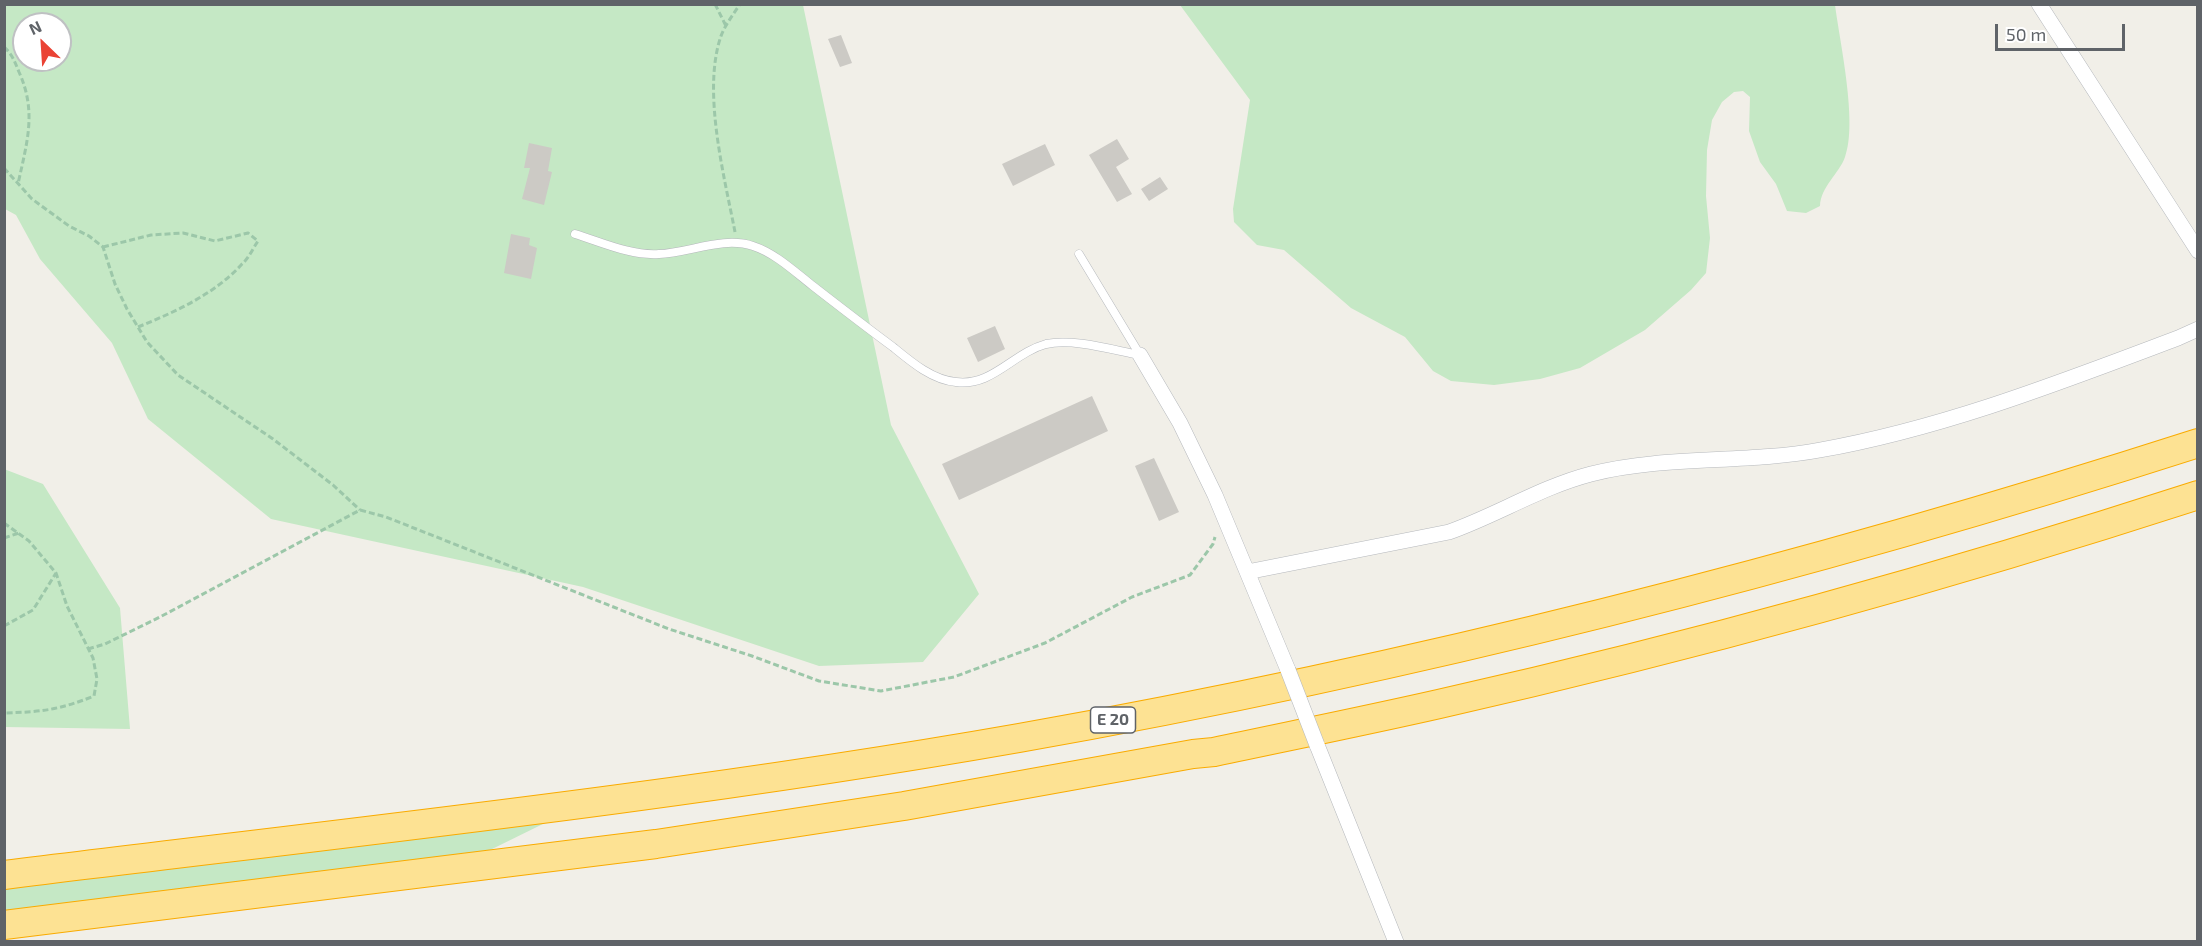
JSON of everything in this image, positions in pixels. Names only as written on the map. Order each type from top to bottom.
[{"type":"highway","name":"E 20","points":[[4,875],[676,792],[907,757],[1137,716],[1383,665],[1639,605],[1881,540],[2198,443]]},
{"type":"highway","points":[[4,925],[656,844],[904,806],[1214,752],[1439,704],[1661,650],[1916,580],[2198,495]]},
{"type":"street","points":[[2039,4],[2198,251]]},
{"type":"street","points":[[1247,572],[1449,532],[1474,523],[1552,486],[1592,474],[1648,464],[1781,457],[1895,434],[2002,403],[2145,351],[2198,329]]},
{"type":"street","points":[[1140,355],[1180,423],[1223,513],[1396,942]]},
{"type":"lane","points":[[575,234],[639,254],[658,254],[737,243],[753,246],[774,256],[905,357],[934,376],[953,382],[967,383],[982,380],[1033,349],[1048,344],[1071,343],[1140,355]]},
{"type":"lane","points":[[1079,254],[1140,355]]},
{"type":"path","points":[[715,4],[726,26]]},
{"type":"path","points":[[737,243],[723,174],[712,87],[715,60],[722,34],[740,4]]},
{"type":"path","points":[[4,47],[11,53],[24,83],[30,110],[28,135],[18,184]]},
{"type":"path","points":[[4,168],[32,199],[69,226],[103,246],[115,284],[138,327],[147,342],[177,375],[273,439],[333,485],[360,510],[386,517],[669,629],[819,681],[881,691],[954,677],[1045,643],[1132,597],[1190,575],[1214,544],[1223,513]]},
{"type":"path","points":[[103,246],[151,235],[183,233],[215,241],[248,233],[258,241],[243,263],[226,279],[170,315],[138,327]]},
{"type":"path","points":[[88,650],[105,644],[160,616],[360,510]]},
{"type":"path","points":[[4,523],[28,541],[56,573],[67,606],[93,658],[98,679],[94,696],[73,705],[47,712],[4,713]]},
{"type":"path","points":[[4,538],[19,533]]},
{"type":"path","points":[[4,626],[33,610],[56,573]]},
{"type":"green space","points":[[5,5],[803,5],[891,425],[979,594],[923,662],[819,666],[583,587],[271,519],[148,419],[112,343],[40,259],[16,215],[5,209]]},
{"type":"green space","points":[[1180,5],[1835,5],[1849,104],[1849,142],[1842,163],[1823,192],[1820,206],[1806,213],[1787,211],[1776,184],[1760,162],[1749,131],[1750,97],[1743,91],[1734,92],[1722,102],[1712,120],[1707,150],[1706,196],[1710,238],[1706,273],[1691,290],[1645,330],[1580,368],[1540,379],[1494,385],[1451,381],[1433,371],[1405,337],[1351,308],[1284,250],[1257,245],[1234,222],[1233,209],[1250,100]]},
{"type":"green space","points":[[4,469],[43,484],[120,608],[130,729],[5,727]]},
{"type":"green space","points":[[549,821],[484,853],[5,914],[4,889]]},
{"type":"building","points":[[841,35],[852,63],[840,67],[828,39]]},
{"type":"building","points":[[1117,139],[1129,159],[1116,167],[1132,194],[1117,202],[1089,155]]},
{"type":"building","points":[[529,143],[552,148],[548,171],[552,172],[544,205],[522,199],[530,168],[524,168]]},
{"type":"building","points":[[1045,144],[1055,165],[1013,186],[1002,164]]},
{"type":"building","points":[[1160,177],[1168,189],[1149,201],[1141,189]]},
{"type":"building","points":[[511,234],[530,238],[529,245],[537,248],[531,279],[504,273]]},
{"type":"building","points":[[995,326],[1005,349],[978,362],[967,338]]},
{"type":"building","points":[[1092,396],[1108,431],[959,500],[942,464]]},
{"type":"building","points":[[1154,458],[1179,512],[1159,521],[1135,466]]}]
